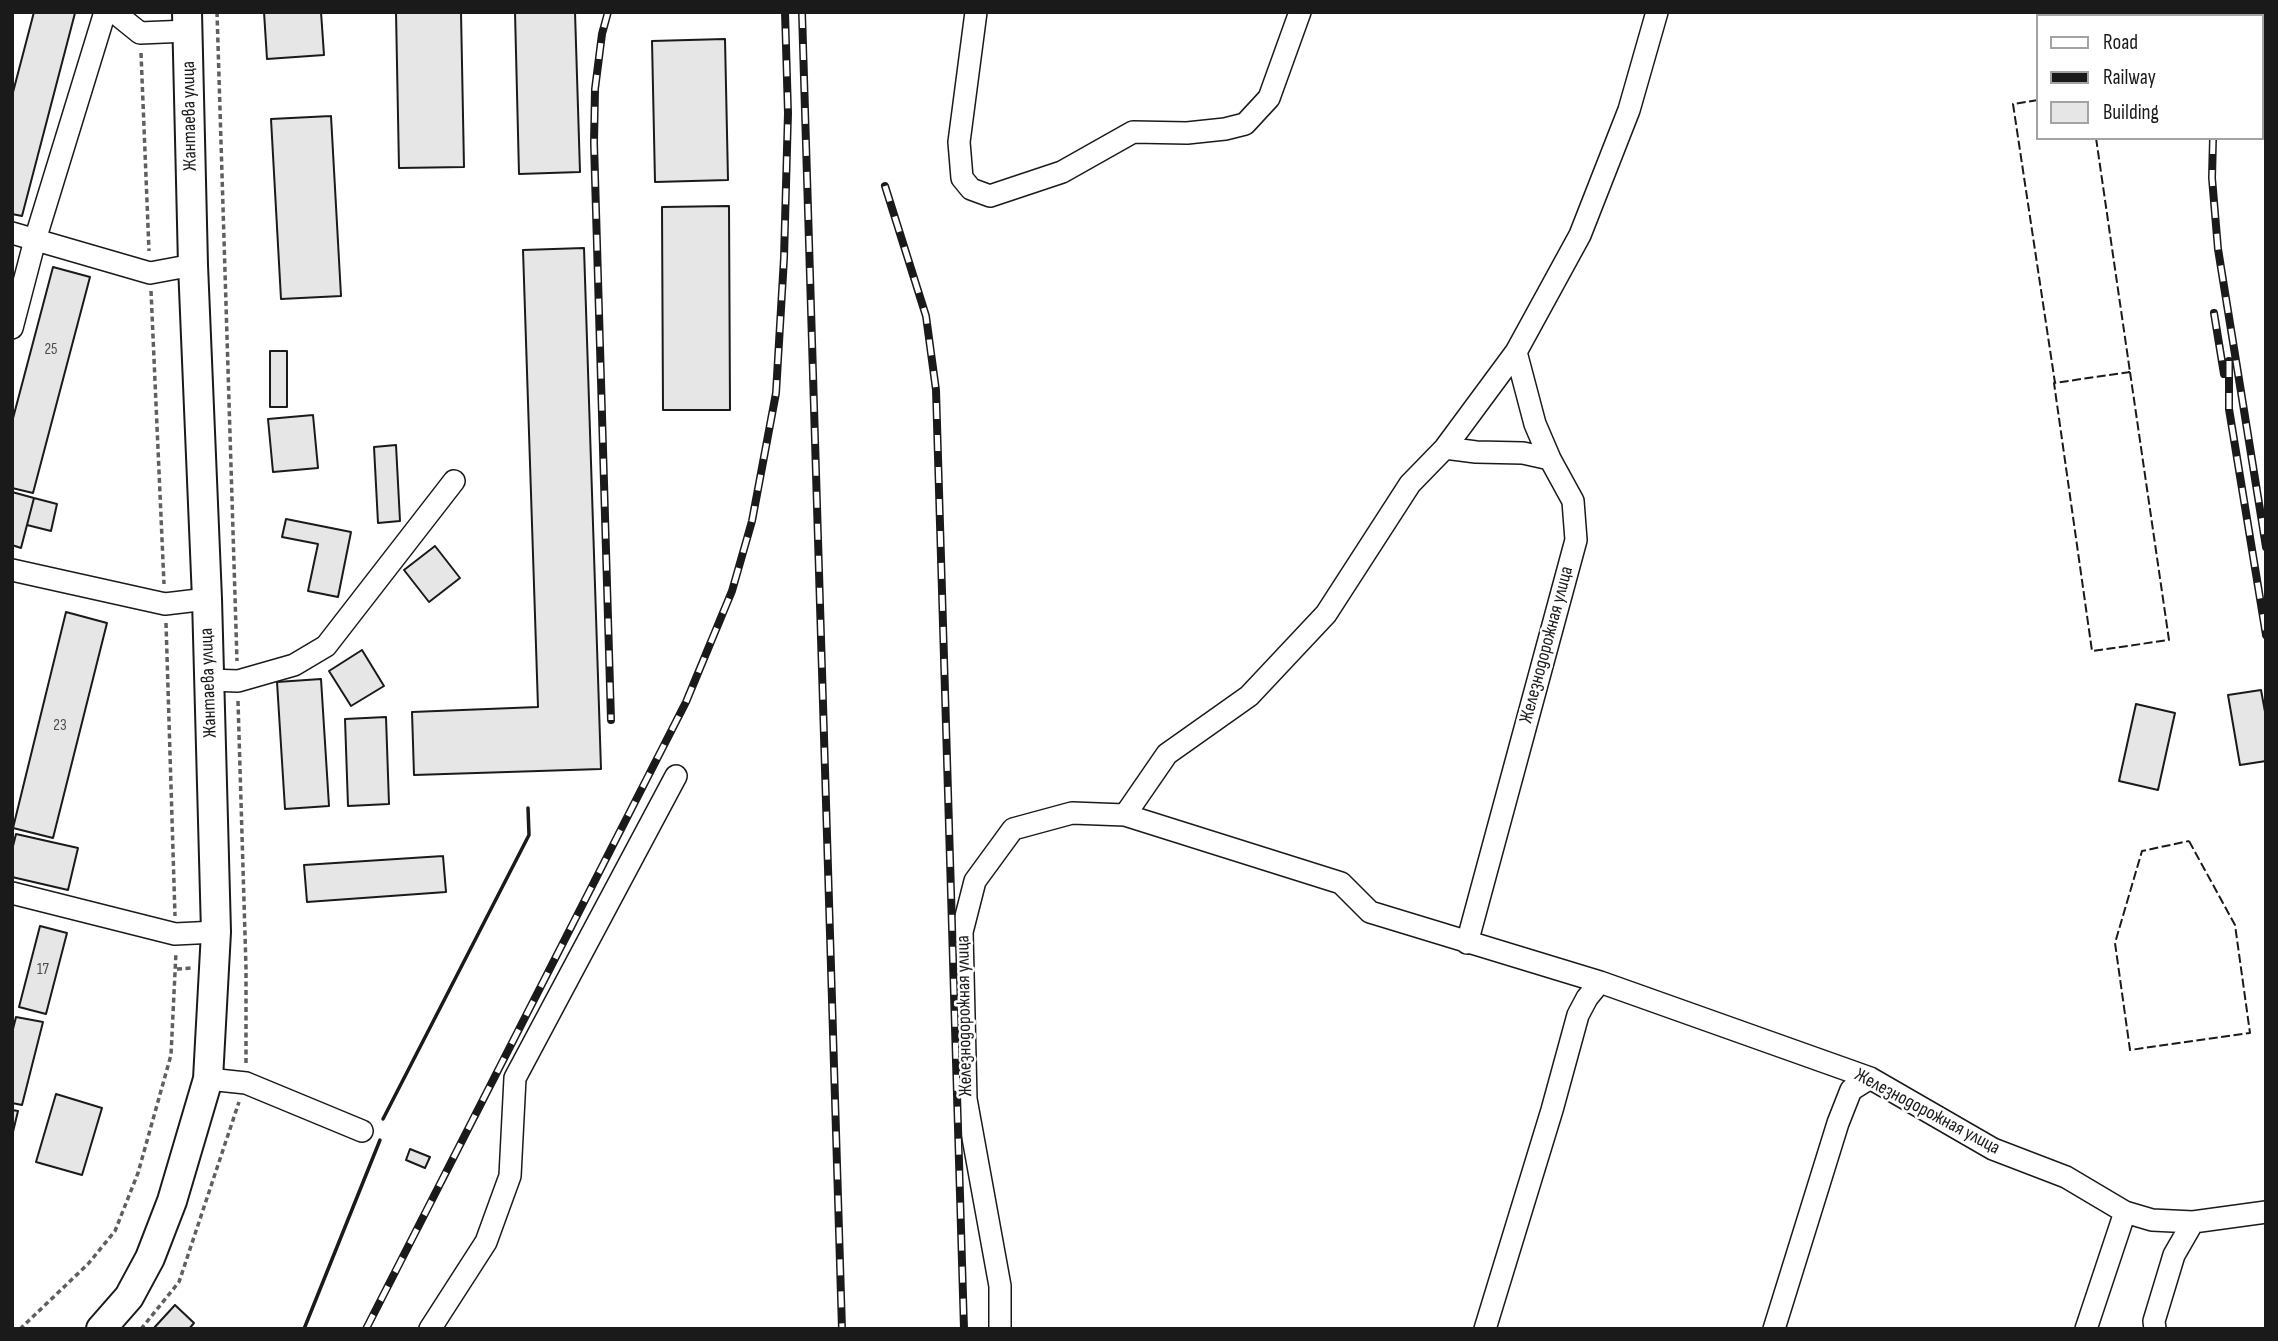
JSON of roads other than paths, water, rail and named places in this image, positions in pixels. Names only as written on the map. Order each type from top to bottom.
[{"type":"main road","name":"Жантаева улица","points":[[101,1329],[129,1297],[150,1258],[172,1201],[208,1079],[216,932],[207,599],[193,265],[188,21]]},
{"type":"street","points":[[12,328],[35,240],[105,12]]},
{"type":"street","points":[[114,12],[140,33],[188,21]]},
{"type":"street","points":[[976,12],[959,142],[962,178],[971,189],[990,196],[1062,172],[1133,132],[1187,133],[1245,124],[1269,98],[1300,12]]},
{"type":"street","points":[[1125,815],[1167,754],[1249,696],[1326,614],[1410,484],[1445,448],[1517,352],[1580,235],[1629,110],[1657,12]]},
{"type":"street","points":[[12,233],[150,273],[193,265]]},
{"type":"street","name":"Железнодорожная улица","points":[[1467,943],[1576,540],[1573,501],[1535,424],[1517,352]]},
{"type":"street","points":[[1445,448],[1523,453],[1550,459]]},
{"type":"street","points":[[209,680],[238,681],[294,665],[326,646],[454,481]]},
{"type":"street","points":[[12,570],[165,604],[207,599]]},
{"type":"street","points":[[430,1329],[486,1242],[510,1176],[515,1078],[676,776]]},
{"type":"street","name":"Железнодорожная улица","points":[[1000,1329],[1000,1286],[966,1099],[962,932],[975,881],[1013,829],[1072,813],[1125,815],[1341,883],[1370,912],[1600,982],[1870,1078],[1993,1149],[2066,1177],[2125,1212],[2152,1220],[2193,1222],[2266,1212]]},
{"type":"street","points":[[12,893],[176,934],[216,932]]},
{"type":"street","points":[[1485,1329],[1578,1015],[1600,982]]},
{"type":"street","points":[[1774,1329],[1838,1123],[1851,1090],[1870,1078]]},
{"type":"street","points":[[208,1079],[246,1083],[362,1131]]},
{"type":"street","points":[[2086,1329],[2125,1212]]},
{"type":"street","points":[[2155,1329],[2154,1321],[2174,1255],[2193,1222]]},
{"type":"railway","points":[[608,12],[602,34],[595,89],[594,143],[611,720]]},
{"type":"railway","points":[[366,1329],[686,702],[732,591],[752,521],[776,393],[784,258],[788,113],[785,12]]},
{"type":"railway","points":[[802,12],[842,1329]]},
{"type":"railway","points":[[2213,140],[2212,178],[2218,249],[2266,547]]},
{"type":"railway","points":[[885,186],[926,316],[936,390],[964,1329]]},
{"type":"railway","points":[[2214,313],[2224,374]]},
{"type":"railway","points":[[2229,361],[2229,409],[2266,635]]}]
